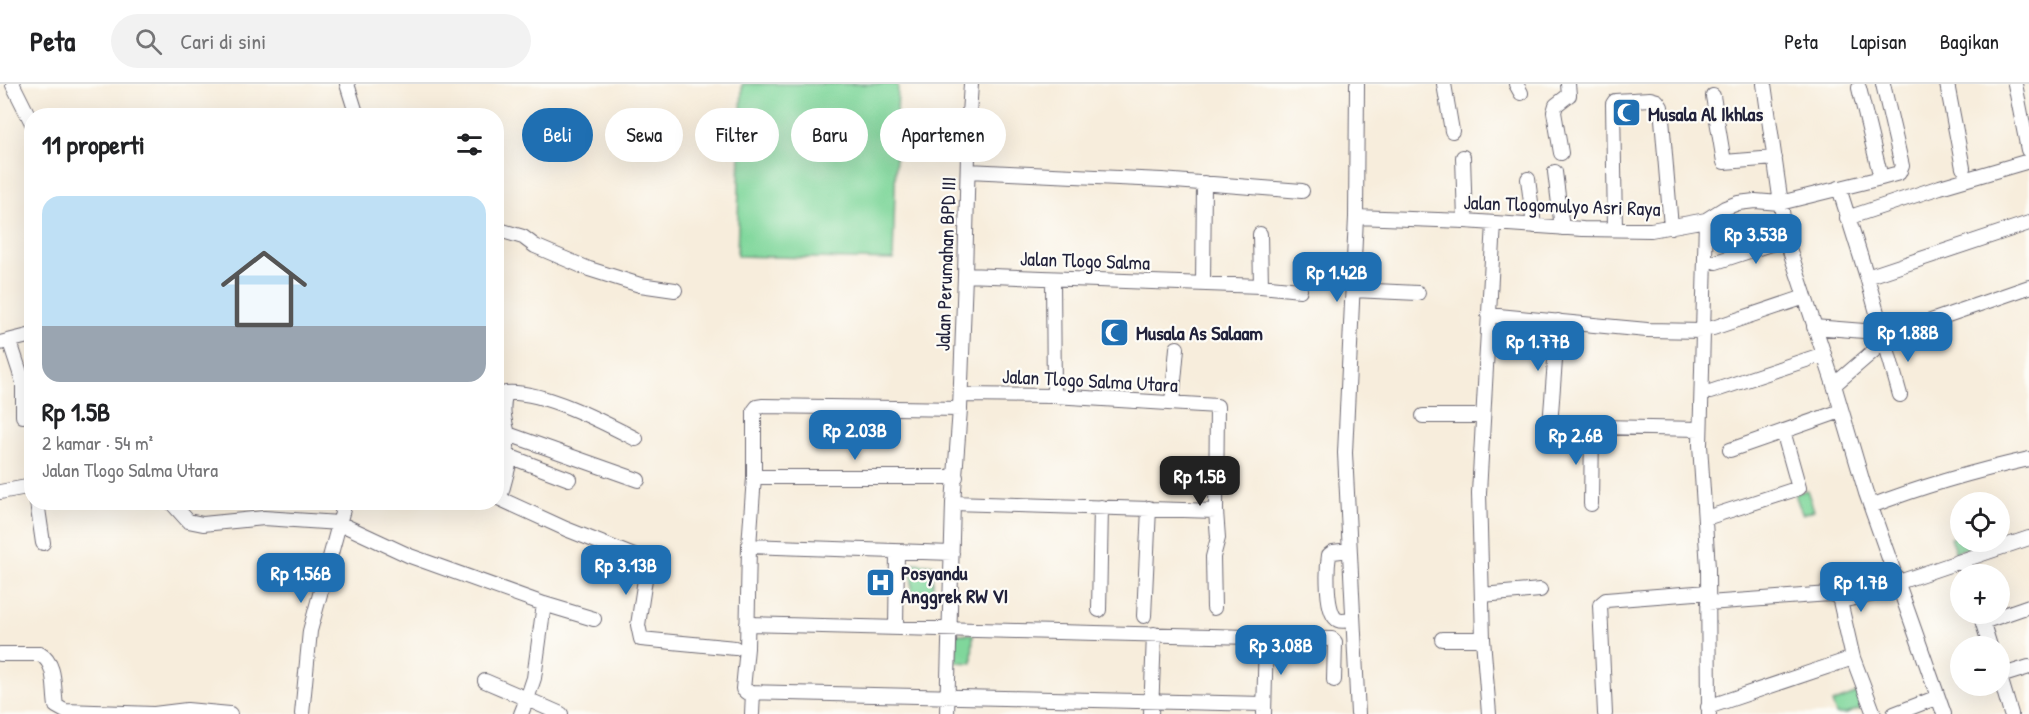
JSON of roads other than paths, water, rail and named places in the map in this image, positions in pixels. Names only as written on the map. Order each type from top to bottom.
[{"type":"street","points":[[347,84],[354,108]]},
{"type":"street","name":"Jalan Perumahan BPD III","points":[[947,714],[953,503],[960,402],[971,84]]},
{"type":"street","points":[[1357,84],[1356,217],[1343,550],[1358,714]]},
{"type":"street","points":[[1444,84],[1452,131]]},
{"type":"street","points":[[1561,153],[1554,112],[1556,105],[1569,95],[1568,84]]},
{"type":"street","points":[[1764,84],[1779,203],[1786,239],[1871,506],[1944,714]]},
{"type":"street","points":[[1860,88],[1881,178],[1899,173],[1902,166],[1883,84]]},
{"type":"street","points":[[1947,84],[1963,168]]},
{"type":"street","points":[[1847,218],[2029,156],[2014,84]]},
{"type":"street","points":[[10,86],[24,110]]},
{"type":"street","points":[[1713,96],[1724,162],[1775,158]]},
{"type":"street","points":[[1616,229],[1613,104],[1615,101],[1650,99],[1657,100],[1661,107],[1671,228]]},
{"type":"street","points":[[1463,157],[1465,221]]},
{"type":"street","points":[[968,171],[1204,183],[1302,191]]},
{"type":"street","points":[[1555,172],[1562,228]]},
{"type":"street","name":"Jalan Tlogomulyo Asri Raya","points":[[1356,217],[1465,221],[1562,228],[1651,230],[1706,220],[1738,203],[1755,201],[1779,203],[1881,178]]},
{"type":"street","points":[[1528,179],[1534,226]]},
{"type":"street","points":[[1203,284],[1204,183]]},
{"type":"street","points":[[1839,188],[1886,335],[1900,395]]},
{"type":"street","points":[[1706,220],[1708,329],[1700,445],[1706,518],[1708,710],[1853,658]]},
{"type":"street","points":[[1489,714],[1483,639],[1479,493],[1494,223]]},
{"type":"street","points":[[1867,277],[2029,223]]},
{"type":"street","points":[[504,231],[523,237],[535,246],[589,269],[639,285],[675,290]]},
{"type":"street","points":[[1260,234],[1261,286]]},
{"type":"street","points":[[1716,262],[1786,239]]},
{"type":"street","name":"Jalan Tlogo Salma","points":[[965,275],[1261,286],[1300,290]]},
{"type":"street","points":[[1053,279],[1054,396]]},
{"type":"street","points":[[1814,327],[1886,335],[2029,287]]},
{"type":"street","points":[[1353,290],[1418,294]]},
{"type":"street","points":[[1488,315],[1647,330],[1708,329],[1805,297]]},
{"type":"street","points":[[1558,321],[1550,426],[1700,429]]},
{"type":"street","points":[[1834,385],[1886,335]]},
{"type":"street","points":[[23,416],[23,382],[5,342],[24,337]]},
{"type":"street","points":[[1173,404],[1177,348]]},
{"type":"street","points":[[1710,392],[1824,354]]},
{"type":"street","points":[[504,391],[536,395],[598,420],[636,439]]},
{"type":"street","name":"Jalan Tlogo Salma Utara","points":[[960,402],[1054,396],[1217,406],[1216,511]]},
{"type":"street","points":[[960,402],[763,406],[757,407],[754,411],[754,477],[743,689],[746,692],[948,696],[1152,708],[1264,709],[1266,637]]},
{"type":"street","points":[[1731,450],[1841,411]]},
{"type":"street","points":[[1424,416],[1483,416]]},
{"type":"street","points":[[504,418],[508,434],[504,452]]},
{"type":"street","points":[[1591,504],[1592,428]]},
{"type":"street","points":[[1706,518],[1799,488],[1783,431]]},
{"type":"street","points":[[508,434],[638,480]]},
{"type":"street","points":[[504,454],[569,479]]},
{"type":"street","points":[[1871,506],[1952,477],[2029,459]]},
{"type":"street","points":[[754,477],[956,477]]},
{"type":"street","points":[[0,492],[24,488]]},
{"type":"street","points":[[504,501],[566,529],[642,557],[647,566],[638,625],[639,637],[643,640],[735,648]]},
{"type":"street","points":[[953,503],[1216,511],[1218,538],[1213,557],[1214,608]]},
{"type":"street","points":[[1099,610],[1101,507]]},
{"type":"street","points":[[1144,616],[1149,508]]},
{"type":"street","points":[[38,510],[43,543]]},
{"type":"street","points":[[178,510],[188,521],[203,524],[264,518],[339,523],[410,556],[544,604],[594,619]]},
{"type":"street","points":[[302,714],[310,631],[343,510]]},
{"type":"street","points":[[1899,582],[2029,538]]},
{"type":"street","points":[[750,543],[952,553]]},
{"type":"street","points":[[1343,550],[1330,553],[1328,557],[1329,606],[1334,616],[1348,620]]},
{"type":"street","points":[[897,552],[897,628]]},
{"type":"street","points":[[1964,560],[1965,564]]},
{"type":"street","points":[[1482,595],[1540,590]]},
{"type":"street","points":[[1605,714],[1600,605],[1606,600],[1830,594],[1837,596],[1840,601],[1853,658],[1874,714]]},
{"type":"street","points":[[1840,601],[1875,594]]},
{"type":"street","points":[[521,714],[534,678],[544,604]]},
{"type":"street","points":[[2010,611],[2029,606]]},
{"type":"street","points":[[747,624],[1332,639],[1335,642],[1334,680]]},
{"type":"street","points":[[1152,708],[1154,634]]},
{"type":"street","points":[[1442,639],[1483,639]]},
{"type":"street","points":[[0,654],[40,654],[45,657],[51,665],[57,706],[65,711],[154,714],[187,710],[230,714]]},
{"type":"street","points":[[2010,673],[2029,667]]},
{"type":"street","points":[[484,681],[561,714]]},
{"type":"street","points":[[752,714],[753,692]]},
{"type":"street","points":[[2006,696],[2011,714]]},
{"type":"street","points":[[1894,714],[1938,697]]},
{"type":"place","name":"Musala Al Ikhlas","points":[[1627,113]]},
{"type":"place","name":"Musala As Salaam","points":[[1115,332]]},
{"type":"place","name":"Posyandu Anggrek RW VI","points":[[880,583]]}]
